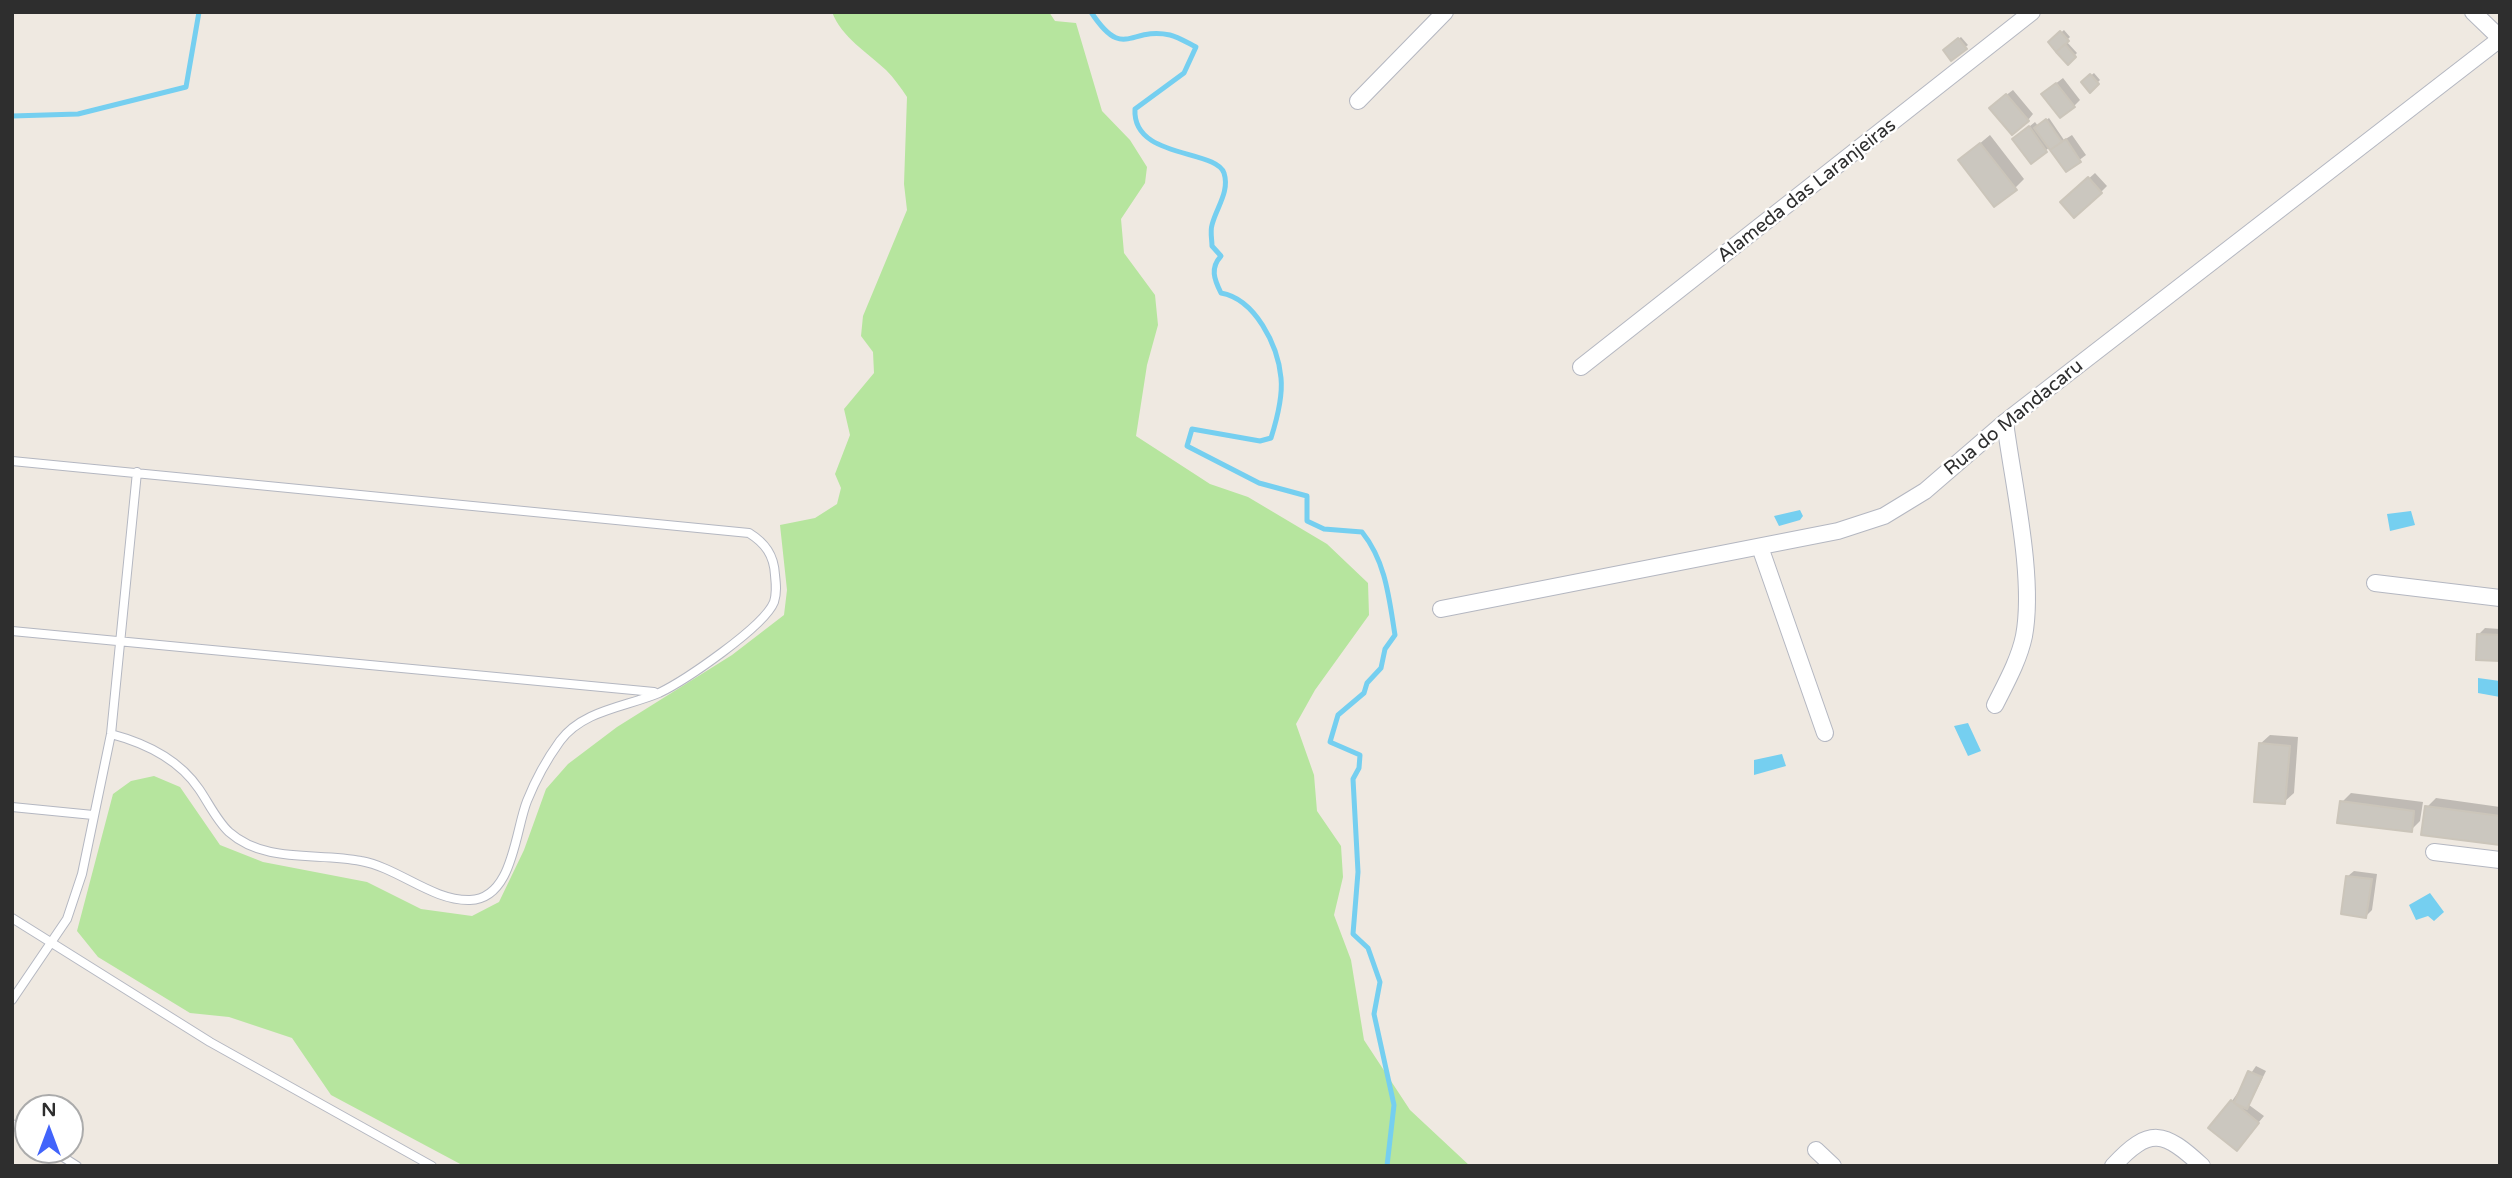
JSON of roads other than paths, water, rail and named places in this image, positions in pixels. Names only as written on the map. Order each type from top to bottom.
[{"type":"street","points":[[1358,101],[1445,12]]},
{"type":"street","name":"Alameda das Laranjeiras","points":[[1581,368],[2032,12]]},
{"type":"street","points":[[2473,12],[2500,38]]},
{"type":"street","name":"Rua do Mandacaru","points":[[1441,608],[1838,531],[1884,516],[1925,491],[2005,422],[2500,38]]},
{"type":"street","points":[[1995,705],[2018,656],[2026,616],[2022,548],[2005,422]]},
{"type":"street","points":[[1760,547],[1825,733]]},
{"type":"street","points":[[2375,583],[2500,598]]},
{"type":"street","points":[[2434,852],[2500,860]]},
{"type":"street","points":[[2113,1166],[2144,1138],[2156,1136],[2168,1138],[2202,1166]]},
{"type":"street","points":[[1816,1150],[1833,1166]]},
{"type":"lane","points":[[12,461],[749,533],[762,541],[775,567],[774,602],[762,619],[733,644],[660,692],[599,713],[577,725],[561,739],[526,802],[506,871],[494,891],[473,900],[449,898],[402,875],[363,861],[268,852],[243,842],[228,831],[195,783],[179,766],[154,749],[111,734]]},
{"type":"lane","points":[[12,1000],[52,944],[76,898],[111,734],[137,472]]},
{"type":"lane","points":[[12,631],[660,692]]},
{"type":"lane","points":[[12,807],[93,815]]},
{"type":"lane","points":[[12,918],[211,1042],[432,1166]]},
{"type":"water","points":[[1800,510],[1803,516],[1800,520],[1779,526],[1774,516]]},
{"type":"water","points":[[2411,511],[2415,525],[2390,531],[2387,514]]},
{"type":"water","points":[[2478,678],[2500,681],[2500,697],[2478,693]]},
{"type":"water","points":[[1968,723],[1981,751],[1968,756],[1954,726]]},
{"type":"water","points":[[1782,754],[1786,766],[1754,775],[1754,760]]},
{"type":"water","points":[[2430,893],[2444,912],[2434,921],[2428,916],[2416,920],[2409,905]]},
{"type":"waterway","points":[[12,116],[78,114],[186,87],[199,12]]},
{"type":"waterway","points":[[1091,12],[1102,27],[1120,39],[1156,33],[1173,36],[1196,47],[1184,73],[1135,109],[1138,125],[1147,137],[1160,145],[1218,165],[1224,173],[1224,193],[1211,230],[1212,246],[1221,256],[1215,265],[1215,278],[1221,293],[1244,304],[1263,325],[1279,365],[1280,400],[1271,438],[1260,441],[1192,429],[1187,446],[1259,483],[1307,496],[1307,521],[1324,529],[1362,532],[1376,556],[1385,581],[1395,635],[1385,649],[1381,668],[1367,683],[1364,693],[1338,715],[1330,742],[1360,755],[1359,768],[1353,779],[1358,872],[1353,934],[1368,948],[1380,982],[1374,1014],[1394,1105],[1387,1166]]}]
